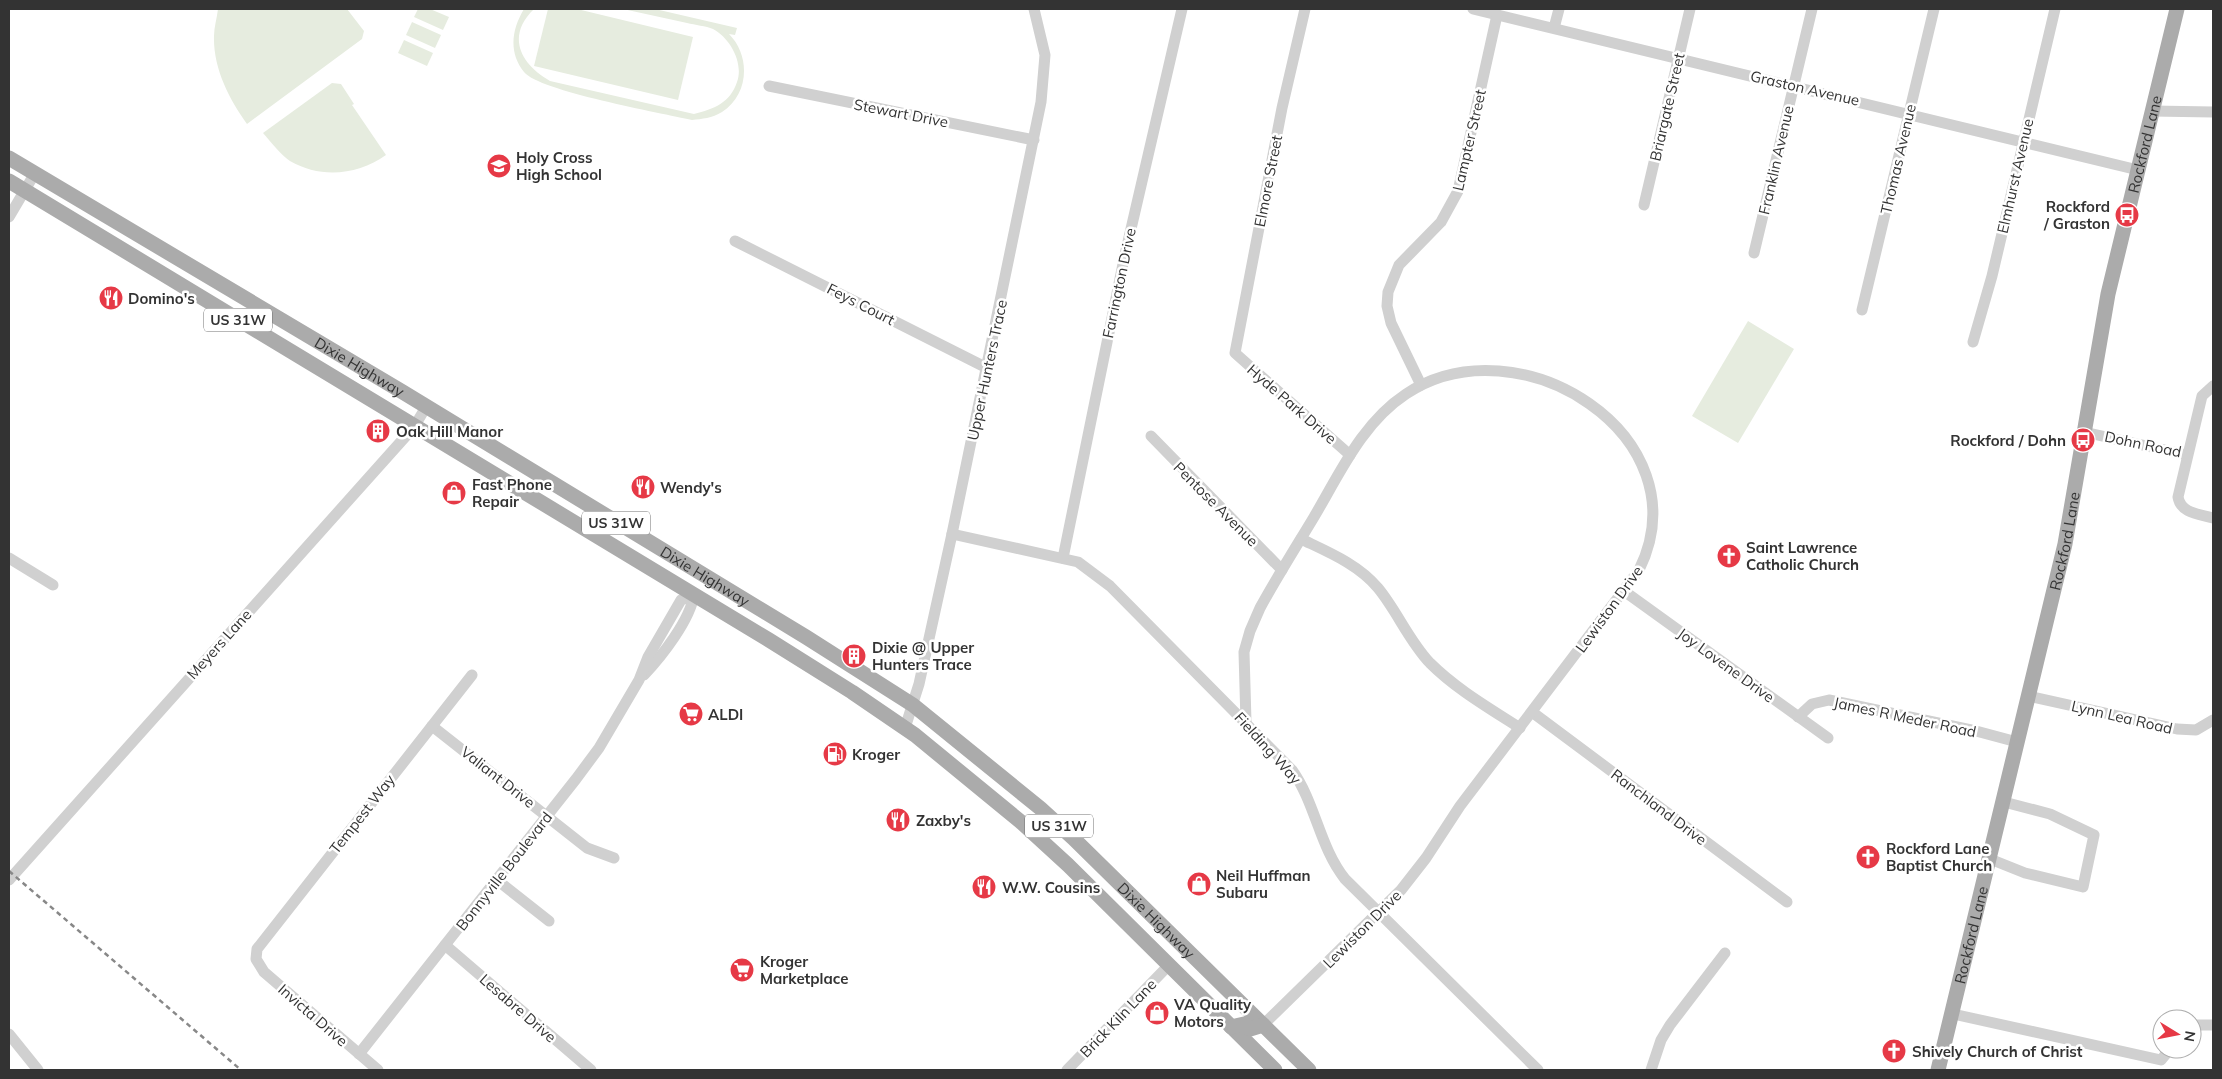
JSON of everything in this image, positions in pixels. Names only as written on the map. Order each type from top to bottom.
[{"type":"main road","name":"Rockford Lane","points":[[1938,1070],[2065,544],[2108,294],[2177,9]]},
{"type":"main road","name":"Dixie Highway","points":[[9,158],[744,599],[913,705],[1040,808],[1308,1070]]},
{"type":"main road","name":"Dixie Highway","points":[[9,181],[694,595],[852,692],[905,728],[1021,822],[1068,865],[1275,1070]]},
{"type":"main road","points":[[694,595],[701,589],[712,586],[744,599]]},
{"type":"main road","points":[[1169,965],[1176,959],[1181,959],[1214,990],[1229,991]]},
{"type":"main road","points":[[1231,1026],[1244,1024],[1250,1029],[1263,1025]]},
{"type":"street","name":"Upper Hunters Trace","points":[[905,728],[913,705],[952,534],[1034,140],[1045,70],[1043,45],[1034,9]]},
{"type":"street","name":"Farrington Drive","points":[[1063,558],[1128,241],[1182,9]]},
{"type":"street","name":"Elmore Street","points":[[1235,353],[1282,108],[1305,9]]},
{"type":"street","name":"Graston Avenue","points":[[1473,9],[1909,113],[2138,170]]},
{"type":"street","points":[[1554,28],[1559,9]]},
{"type":"street","name":"Briargate Street","points":[[1644,205],[1690,9]]},
{"type":"street","name":"Franklin Avenue","points":[[1754,253],[1812,9]]},
{"type":"street","name":"Thomas Avenue","points":[[1862,310],[1934,9]]},
{"type":"street","name":"Elmhurst Avenue","points":[[1973,342],[1985,305],[2055,9]]},
{"type":"street","name":"Lampter Street","points":[[1421,385],[1391,323],[1387,306],[1388,292],[1398,265],[1441,222],[1458,191],[1497,15]]},
{"type":"street","name":"Stewart Drive","points":[[769,86],[1034,140]]},
{"type":"street","points":[[2152,111],[2213,112]]},
{"type":"street","points":[[9,216],[35,173]]},
{"type":"street","name":"Feys Court","points":[[735,241],[987,368]]},
{"type":"street","name":"Hyde Park Drive","points":[[1235,353],[1350,455]]},
{"type":"street","name":"Lewiston Drive","points":[[1246,722],[1247,699],[1243,676],[1244,652],[1257,616],[1282,570],[1368,428],[1382,413],[1407,393],[1421,385],[1464,372],[1502,371],[1546,380],[1564,388],[1587,400],[1622,433],[1636,454],[1647,481],[1652,508],[1652,533],[1646,555],[1624,590],[1460,806],[1417,871],[1378,913],[1263,1025]]},
{"type":"street","name":"Dohn Road","points":[[2084,432],[2187,455],[2202,396],[2213,386]]},
{"type":"street","name":"Meyers Lane","points":[[9,880],[414,427],[426,407]]},
{"type":"street","name":"Pentose Avenue","points":[[1151,436],[1282,570]]},
{"type":"street","points":[[2187,455],[2179,501],[2186,510],[2213,518]]},
{"type":"street","name":"Fielding Way","points":[[952,534],[1078,562],[1099,576],[1246,722],[1301,783],[1330,858],[1345,879],[1538,1070]]},
{"type":"street","points":[[1301,539],[1335,556],[1362,573],[1384,596],[1428,661],[1447,679],[1520,728]]},
{"type":"street","points":[[9,558],[53,585]]},
{"type":"street","name":"Joy Lovene Drive","points":[[1624,590],[1828,738]]},
{"type":"street","name":"Bonnyville Boulevard","points":[[358,1054],[548,816],[599,748],[639,680],[657,661],[692,608],[694,595]]},
{"type":"street","name":"Tempest Way","points":[[256,955],[258,946],[265,936],[472,675]]},
{"type":"street","name":"Lynn Lea Road","points":[[2028,696],[2177,729],[2196,730],[2213,720]]},
{"type":"street","name":"James R Meder Road","points":[[1798,717],[1812,704],[1829,700],[1967,729],[2017,742]]},
{"type":"street","name":"Ranchland Drive","points":[[1532,712],[1787,902]]},
{"type":"street","name":"Valiant Drive","points":[[432,726],[587,848],[614,858]]},
{"type":"street","points":[[1990,859],[2025,873],[2083,887],[2094,835],[2050,814],[2004,802]]},
{"type":"street","points":[[497,880],[550,921]]},
{"type":"street","name":"Lesabre Drive","points":[[445,945],[591,1070]]},
{"type":"street","points":[[1651,1070],[1662,1040],[1670,1025],[1725,953]]},
{"type":"street","name":"Invicta Drive","points":[[256,955],[259,966],[264,972],[378,1070]]},
{"type":"street","name":"Brick Kiln Lane","points":[[1067,1070],[1169,965]]},
{"type":"street","points":[[1953,1014],[2152,1058]]},
{"type":"street","points":[[9,1034],[38,1070]]},
{"type":"shaded area","points":[[218,9],[347,9],[364,31],[362,39],[247,124],[228,94],[216,60],[214,29]]},
{"type":"shaded area","points":[[418,9],[430,9],[449,17],[443,30],[414,17]]},
{"type":"shaded area","points":[[524,9],[534,9],[525,19],[520,29],[520,49],[524,58],[531,66],[550,81],[694,114],[715,107],[726,100],[737,82],[739,67],[734,52],[725,38],[710,28],[623,9],[655,9],[737,28],[735,35],[729,34],[741,53],[744,64],[742,86],[738,96],[722,112],[711,117],[692,120],[552,87],[524,72],[516,57],[514,49],[515,32]]},
{"type":"shaded area","points":[[548,9],[577,9],[693,37],[678,100],[534,66]]},
{"type":"shaded area","points":[[412,22],[441,35],[435,48],[406,35]]},
{"type":"shaded area","points":[[404,40],[433,53],[427,66],[398,53]]},
{"type":"shaded area","points":[[332,83],[341,84],[354,104],[352,105],[386,155],[364,167],[351,170],[327,172],[314,170],[290,161],[263,133]]},
{"type":"shaded area","points":[[1748,321],[1794,349],[1738,443],[1692,416]]},
{"type":"railway","points":[[9,871],[241,1070]]},
{"type":"place","name":"Holy Cross High School","points":[[499,166]]},
{"type":"place","name":"Rockford / Graston","points":[[2127,215]]},
{"type":"place","name":"Domino's","points":[[111,298]]},
{"type":"place","name":"Oak Hill Manor","points":[[378,431]]},
{"type":"place","name":"Rockford / Dohn","points":[[2083,440]]},
{"type":"place","name":"Wendy's","points":[[643,487]]},
{"type":"place","name":"Fast Phone Repair","points":[[454,493]]},
{"type":"place","name":"Saint Lawrence Catholic Church","points":[[1729,556]]},
{"type":"place","name":"Dixie @ Upper Hunters Trace","points":[[854,656]]},
{"type":"place","name":"ALDI","points":[[691,714]]},
{"type":"place","name":"Kroger","points":[[835,754]]},
{"type":"place","name":"Zaxby's","points":[[898,820]]},
{"type":"place","name":"Rockford Lane Baptist Church","points":[[1868,857]]},
{"type":"place","name":"Neil Huffman Subaru","points":[[1199,884]]},
{"type":"place","name":"W.W. Cousins","points":[[984,887]]},
{"type":"place","name":"Kroger Marketplace","points":[[742,970]]},
{"type":"place","name":"VA Quality Motors","points":[[1157,1013]]},
{"type":"place","name":"Shively Church of Christ","points":[[1894,1051]]}]
